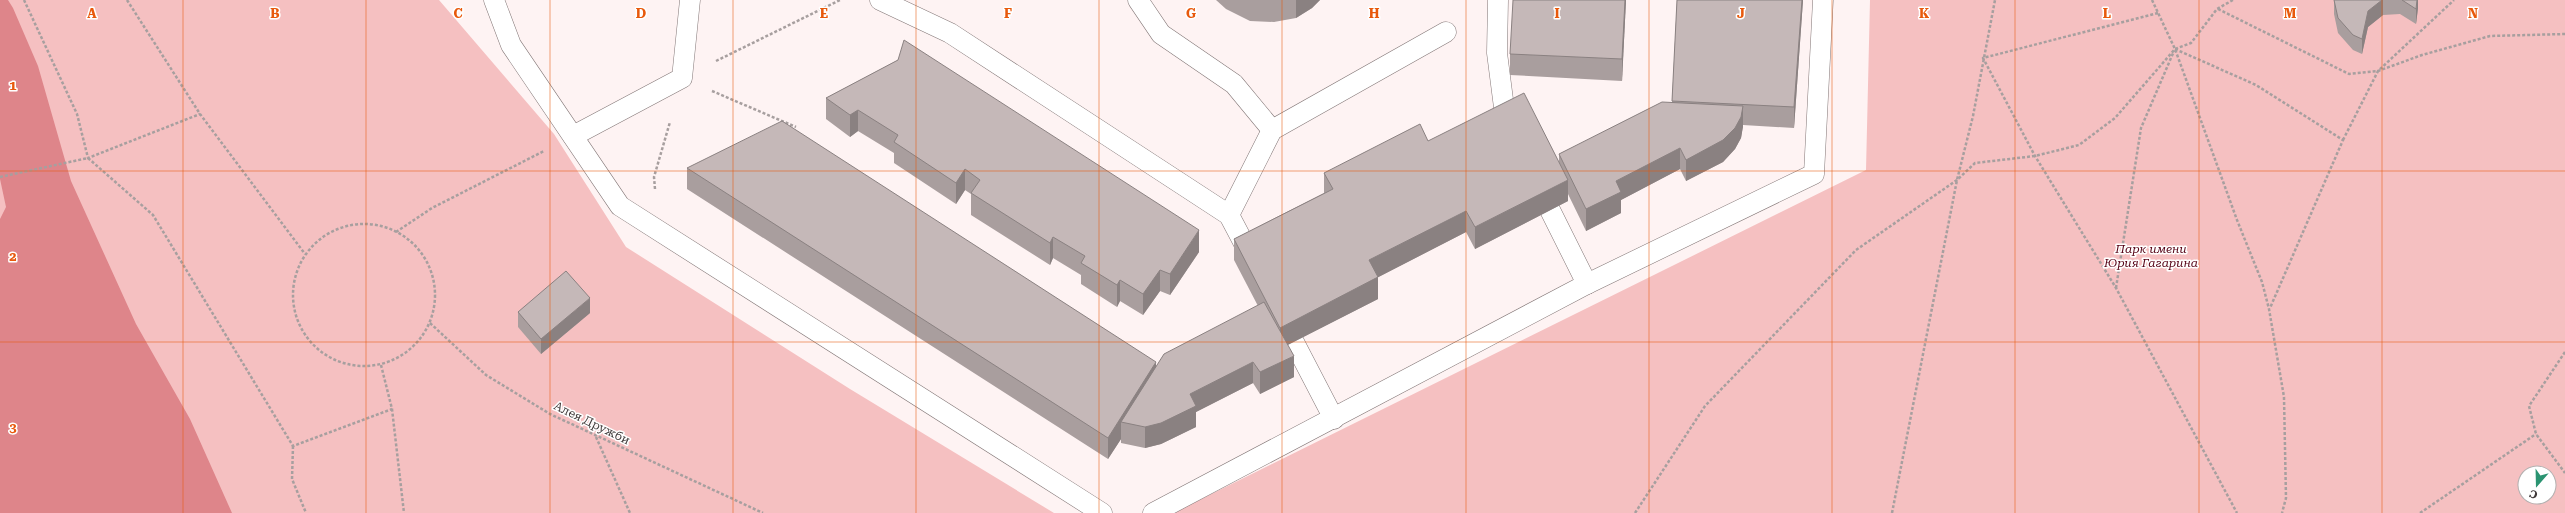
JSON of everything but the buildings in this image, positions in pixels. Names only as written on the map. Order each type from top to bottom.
[{"type":"lane","points":[[494,0],[511,45],[620,206],[1102,513]]},
{"type":"lane","points":[[573,136],[682,78],[690,0]]},
{"type":"lane","points":[[880,0],[950,33],[1229,216],[1249,253]]},
{"type":"lane","points":[[1138,0],[1161,34],[1234,84],[1272,130]]},
{"type":"lane","points":[[1498,0],[1497,53],[1506,123]]},
{"type":"lane","points":[[1153,513],[1334,419],[1587,284],[1814,174],[1823,0]]},
{"type":"lane","points":[[1229,216],[1272,130],[1446,32]]},
{"type":"lane","points":[[1550,210],[1587,284]]},
{"type":"lane","points":[[1294,342],[1334,419]]},
{"type":"path","points":[[24,0],[78,114],[88,158],[153,215],[293,446],[292,479],[306,513]]},
{"type":"path","points":[[127,0],[200,114],[305,254]]},
{"type":"path","points":[[682,78],[840,0]]},
{"type":"path","points":[[1892,513],[1957,180],[1973,116],[1995,0]]},
{"type":"path","points":[[2152,0],[2175,49],[2237,220],[2262,282],[2269,309],[2284,397],[2286,498],[2282,513]]},
{"type":"path","points":[[1635,513],[1711,401],[1856,250],[1957,180],[1976,163],[2035,156],[2079,145],[2109,122],[2175,49],[2191,43],[2218,9],[2233,0]]},
{"type":"path","points":[[2269,309],[2343,140],[2378,71],[2454,0]]},
{"type":"path","points":[[2218,9],[2349,74],[2378,71],[2422,55],[2490,36],[2565,34]]},
{"type":"path","points":[[1983,58],[2158,13]]},
{"type":"path","points":[[2175,49],[2256,85],[2343,140]]},
{"type":"path","points":[[2116,288],[2141,128],[2175,49]]},
{"type":"path","points":[[1983,58],[2035,156],[2116,288],[2237,513]]},
{"type":"path","points":[[682,78],[796,127]]},
{"type":"path","points":[[0,177],[76,159],[88,158],[200,114]]},
{"type":"path","points":[[396,232],[432,208],[480,186],[573,136]]},
{"type":"path","points":[[359,224],[378,225],[396,232],[414,244],[427,261],[434,281],[435,302],[430,323],[419,341],[403,355],[381,365],[356,367],[332,360],[312,345],[298,324],[292,300],[295,276],[305,254],[323,236],[340,228],[359,224]]},
{"type":"path","name":"Алея Дружби","points":[[430,323],[486,375],[550,414],[596,437],[763,513]]},
{"type":"path","points":[[2565,352],[2529,406],[2536,434],[2565,473]]},
{"type":"path","points":[[381,365],[392,409],[404,513]]},
{"type":"path","points":[[293,446],[392,409]]},
{"type":"path","points":[[2420,513],[2536,434]]},
{"type":"path","points":[[596,437],[630,513]]},
{"type":"green space","points":[[0,0],[439,0],[554,134],[626,247],[850,389],[1054,513],[0,513]]},
{"type":"green space","name":"Парк имени Юрия Гагарина","points":[[1870,0],[2565,0],[2565,513],[1173,513],[1866,170]]},
{"type":"shaded area","points":[[0,0],[8,0],[13,8],[38,66],[71,181],[136,324],[190,419],[232,513],[0,513],[0,219],[6,207],[0,179]]}]
